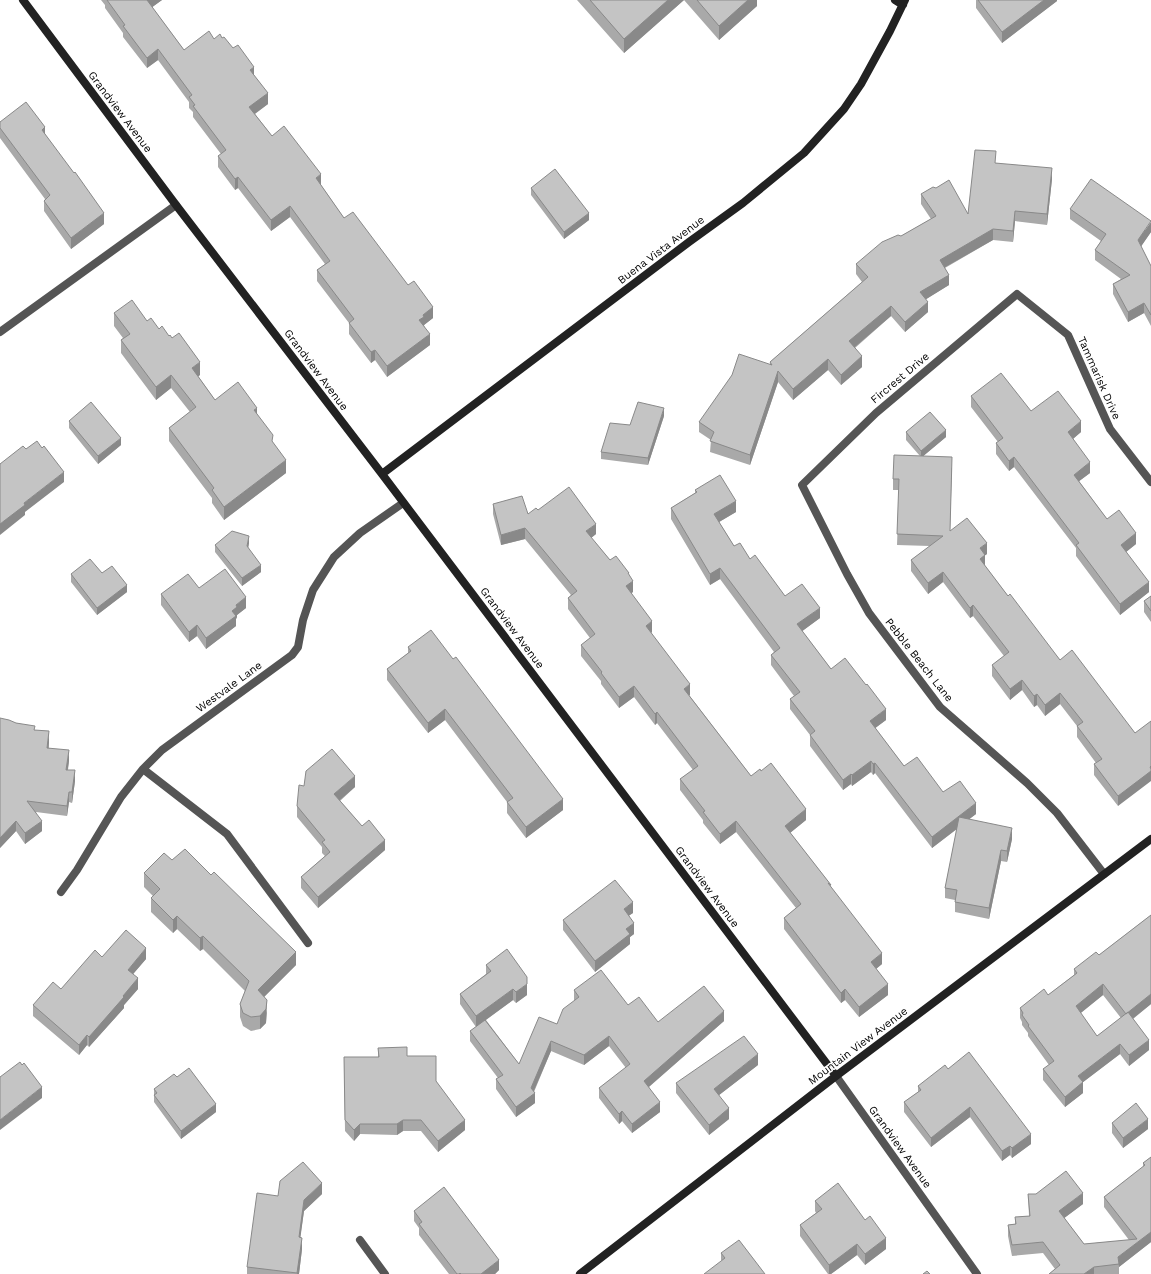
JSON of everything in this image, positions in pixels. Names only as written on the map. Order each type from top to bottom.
[{"type":"street","name":"Grandview Avenue","points":[[23,0],[176,205],[382,474],[836,1076],[977,1274]]},
{"type":"street","points":[[895,0],[904,2]]},
{"type":"street","name":"Buena Vista Avenue","points":[[382,474],[689,242],[743,203],[804,153],[844,109],[861,84],[904,2]]},
{"type":"street","points":[[0,332],[176,205]]},
{"type":"street","name":"Tammarisk Drive","points":[[1017,294],[1068,335],[1110,429],[1151,482]]},
{"type":"street","name":"Fircrest Drive","points":[[802,484],[876,413],[1017,294]]},
{"type":"street","name":"Pebble Beach Lane","points":[[802,484],[868,613],[940,707],[1028,783],[1057,813],[1104,874]]},
{"type":"street","name":"Westvale Lane","points":[[61,892],[80,864],[121,796],[143,769],[162,750],[292,655],[298,647],[303,620],[313,590],[334,557],[360,533],[403,503]]},
{"type":"street","points":[[143,769],[227,834],[308,943]]},
{"type":"street","name":"Mountain View Avenue","points":[[580,1274],[836,1076],[1151,839]]},
{"type":"street","points":[[360,1240],[386,1274]]},
{"type":"building","points":[[107,0],[147,0],[184,50],[209,31],[214,39],[220,34],[222,38],[224,37],[233,48],[238,45],[254,67],[250,70],[268,93],[249,107],[272,136],[284,126],[321,174],[316,178],[344,218],[353,212],[408,285],[414,281],[433,307],[423,315],[424,317],[419,320],[430,334],[387,366],[375,350],[371,352],[349,323],[354,319],[317,270],[330,261],[290,206],[271,220],[238,177],[235,179],[218,156],[226,150],[193,106],[195,105],[189,97],[192,95],[158,49],[147,58],[123,26],[125,25]]},
{"type":"building","points":[[590,0],[668,0],[624,39]]},
{"type":"building","points":[[697,0],[748,0],[719,26]]},
{"type":"building","points":[[978,0],[1044,0],[1002,32]]},
{"type":"building","points":[[26,102],[45,127],[42,130],[74,173],[75,172],[104,213],[71,238],[44,201],[50,195],[0,128],[0,122]]},
{"type":"building","points":[[975,150],[996,151],[995,163],[1052,168],[1047,214],[1015,211],[1013,231],[993,229],[940,260],[949,275],[920,292],[928,302],[905,322],[891,306],[849,341],[862,356],[841,375],[828,359],[793,389],[778,371],[750,455],[710,441],[714,432],[699,422],[732,375],[739,354],[772,365],[770,362],[868,277],[856,264],[882,242],[898,235],[901,236],[936,216],[921,194],[933,187],[936,188],[949,180],[968,214]]},
{"type":"building","points":[[555,169],[589,213],[564,232],[531,188]]},
{"type":"building","points":[[1091,179],[1151,221],[1138,240],[1151,266],[1151,315],[1144,303],[1128,312],[1113,284],[1130,275],[1095,250],[1106,234],[1070,209]]},
{"type":"building","points":[[132,300],[147,321],[151,318],[159,329],[162,326],[172,338],[179,333],[200,362],[192,368],[215,400],[238,382],[257,408],[254,410],[273,435],[272,441],[286,460],[224,507],[212,490],[214,488],[169,428],[196,407],[171,375],[156,387],[121,340],[130,334],[114,313]]},
{"type":"building","points":[[1001,373],[1031,411],[1058,391],[1081,421],[1068,432],[1090,462],[1074,475],[1107,519],[1119,510],[1136,533],[1121,545],[1149,582],[1120,604],[1076,545],[1079,543],[1014,457],[1009,461],[996,443],[1003,438],[971,396]]},
{"type":"building","points":[[91,402],[121,438],[98,456],[69,421]]},
{"type":"building","points":[[638,402],[664,408],[648,458],[601,452],[610,423],[630,425]]},
{"type":"building","points":[[930,412],[946,430],[921,451],[906,432]]},
{"type":"building","points":[[37,441],[42,448],[44,446],[64,472],[0,524],[0,464],[23,446],[26,449]]},
{"type":"building","points":[[894,455],[952,457],[950,531],[967,518],[987,543],[980,548],[985,555],[980,559],[1008,596],[1010,594],[1060,660],[1072,650],[1135,733],[1151,721],[1151,771],[1118,796],[1094,764],[1102,759],[1077,726],[1083,722],[1060,693],[1045,705],[1037,694],[1034,696],[1022,680],[1010,689],[992,665],[1009,652],[973,605],[970,608],[943,572],[928,583],[911,560],[943,536],[897,534],[899,479],[893,479]]},
{"type":"building","points":[[720,475],[736,501],[714,514],[734,546],[740,543],[750,559],[755,555],[785,596],[802,584],[820,608],[797,624],[831,669],[845,658],[886,709],[870,721],[904,766],[917,757],[943,792],[960,781],[976,803],[932,837],[875,763],[873,764],[871,761],[843,780],[810,735],[815,731],[790,699],[800,692],[771,655],[780,648],[720,568],[710,574],[671,508],[697,492],[695,490]]},
{"type":"building","points":[[569,487],[596,524],[586,531],[610,560],[616,556],[629,573],[633,581],[626,586],[652,621],[646,626],[690,684],[684,689],[751,776],[760,769],[761,771],[771,763],[806,809],[785,826],[882,953],[871,962],[888,984],[859,1007],[845,989],[841,993],[784,918],[801,904],[736,821],[720,834],[703,812],[705,811],[680,779],[698,766],[657,712],[655,714],[634,686],[619,697],[581,645],[595,634],[568,598],[577,591],[525,528],[501,535],[493,504],[522,496],[528,514],[536,508],[538,510]]},
{"type":"building","points":[[232,531],[249,536],[247,546],[261,565],[242,578],[215,545]]},
{"type":"building","points":[[90,559],[102,573],[112,566],[127,585],[97,608],[71,574]]},
{"type":"building","points":[[225,569],[246,597],[236,605],[237,607],[232,611],[236,616],[206,638],[197,625],[189,632],[161,594],[188,574],[199,588]]},
{"type":"building","points":[[1151,596],[1151,611],[1144,601]]},
{"type":"building","points":[[431,630],[453,659],[456,657],[563,799],[526,827],[507,802],[513,798],[445,709],[428,723],[387,669],[411,651],[408,647]]},
{"type":"building","points":[[0,718],[16,723],[35,726],[34,730],[49,731],[47,748],[69,750],[66,770],[75,770],[72,792],[69,792],[67,806],[27,801],[42,821],[25,833],[16,821],[0,838]]},
{"type":"building","points":[[332,749],[355,776],[334,794],[362,826],[369,820],[385,840],[318,897],[301,877],[330,852],[322,842],[325,840],[297,806],[299,785],[304,786],[306,771]]},
{"type":"building","points":[[959,817],[1012,828],[1007,851],[1001,850],[989,908],[955,902],[957,890],[945,888]]},
{"type":"building","points":[[185,849],[211,875],[214,872],[296,952],[258,990],[267,1000],[266,1009],[260,1016],[251,1017],[243,1013],[240,1004],[249,981],[203,936],[200,938],[177,916],[173,920],[151,898],[160,889],[144,873],[164,853],[172,860]]},
{"type":"building","points":[[615,880],[633,902],[624,909],[634,923],[626,929],[630,934],[595,961],[563,920]]},
{"type":"building","points":[[1151,915],[1151,994],[1128,1012],[1149,1040],[1129,1055],[1120,1044],[1078,1076],[1083,1082],[1065,1097],[1043,1069],[1054,1061],[1028,1026],[1029,1025],[1022,1015],[1023,1013],[1020,1008],[1044,989],[1048,995],[1077,973],[1074,969],[1096,952],[1099,955]],"holes":[[[1103,984],[1126,1014],[1097,1036],[1076,1006]]]},
{"type":"building","points":[[126,930],[146,948],[128,970],[138,978],[123,996],[124,997],[89,1037],[87,1035],[79,1045],[33,1005],[53,982],[61,989],[95,950],[102,957]]},
{"type":"building","points":[[507,949],[527,977],[527,984],[516,992],[513,989],[476,1016],[460,994],[491,971],[486,965]]},
{"type":"building","points":[[601,970],[628,1005],[639,997],[658,1022],[704,986],[724,1011],[644,1081],[660,1102],[632,1124],[622,1111],[619,1114],[599,1088],[630,1064],[609,1036],[584,1055],[551,1041],[531,1088],[535,1093],[516,1107],[496,1079],[503,1075],[470,1031],[485,1020],[519,1064],[539,1017],[557,1024],[563,1009],[579,997],[574,990]]},
{"type":"building","points":[[744,1036],[758,1054],[714,1089],[729,1108],[709,1125],[676,1083]]},
{"type":"building","points":[[407,1047],[407,1056],[436,1056],[436,1081],[465,1120],[438,1141],[421,1120],[403,1120],[397,1124],[360,1124],[354,1130],[345,1120],[344,1057],[379,1057],[378,1048]]},
{"type":"building","points":[[969,1052],[1031,1134],[1012,1148],[1010,1146],[1002,1151],[970,1107],[931,1138],[904,1102],[921,1090],[918,1086],[945,1065],[948,1069]]},
{"type":"building","points":[[20,1062],[22,1065],[24,1063],[42,1087],[0,1120],[0,1077]]},
{"type":"building","points":[[189,1068],[216,1104],[181,1131],[154,1095],[157,1093],[154,1089],[174,1074],[177,1077]]},
{"type":"building","points":[[1136,1103],[1148,1119],[1123,1138],[1112,1123]]},
{"type":"building","points":[[1151,1157],[1151,1232],[1118,1257],[1119,1264],[1094,1267],[1084,1274],[1049,1274],[1060,1265],[1043,1242],[1012,1245],[1008,1225],[1016,1224],[1015,1217],[1030,1216],[1028,1194],[1036,1194],[1066,1171],[1083,1193],[1059,1211],[1084,1244],[1137,1239],[1104,1197],[1145,1165],[1143,1163]]},
{"type":"building","points":[[303,1162],[322,1183],[304,1200],[299,1237],[302,1238],[297,1273],[247,1267],[257,1193],[278,1196],[280,1181]]},
{"type":"building","points":[[838,1183],[865,1220],[870,1216],[886,1238],[865,1254],[857,1244],[829,1265],[800,1225],[822,1209],[815,1201]]},
{"type":"building","points":[[444,1187],[499,1260],[481,1274],[457,1274],[419,1224],[422,1222],[414,1211]]},
{"type":"building","points":[[739,1240],[765,1274],[704,1274],[725,1258],[721,1253]]},
{"type":"building","points":[[927,1271],[930,1274],[923,1274]]}]
